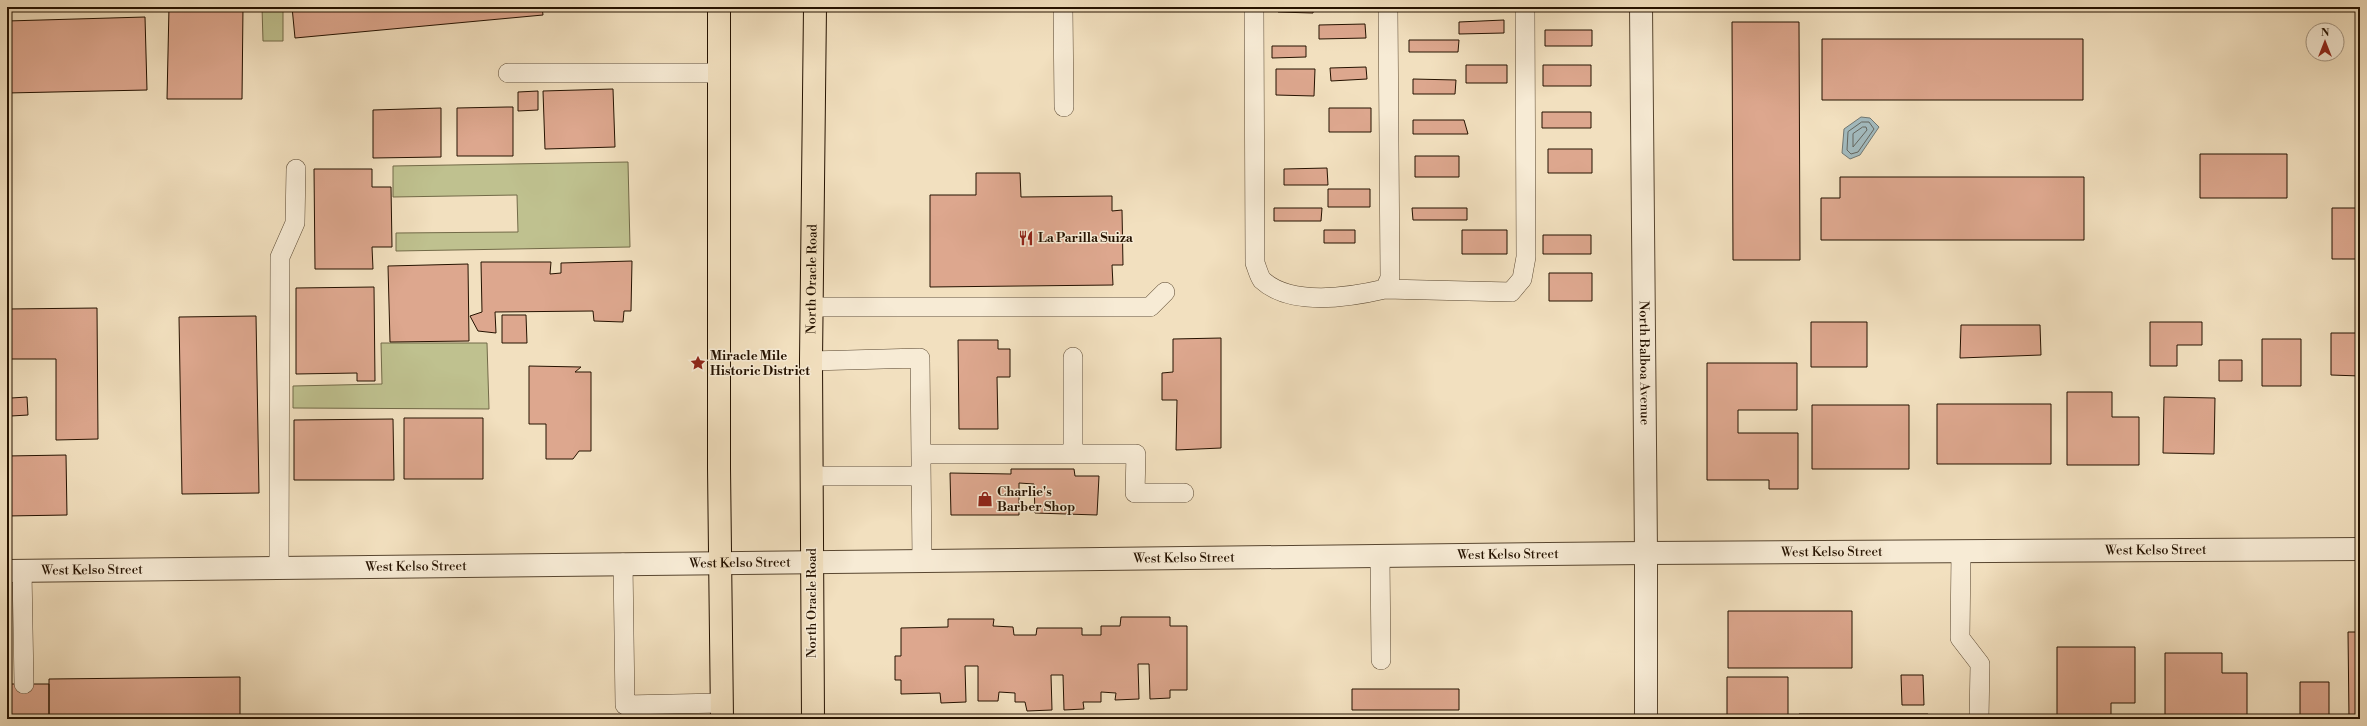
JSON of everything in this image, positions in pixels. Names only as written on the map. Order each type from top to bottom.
[{"type":"main road","points":[[719,7],[720,562],[722,711]]},
{"type":"main road","name":"North Oracle Road","points":[[813,719],[812,307],[815,7]]},
{"type":"street","name":"North Balboa Avenue","points":[[1640,7],[1646,553],[1646,719]]},
{"type":"street","name":"West Kelso Street","points":[[15,571],[623,563],[1646,553],[2360,549]]},
{"type":"lane","points":[[1254,7],[1255,263],[1261,279],[1280,292],[1320,298],[1351,297],[1385,289],[1511,292],[1522,279],[1526,257],[1525,7]]},
{"type":"lane","points":[[1385,289],[1390,278],[1388,7]]},
{"type":"lane","points":[[1063,8],[1064,107]]},
{"type":"lane","points":[[508,73],[719,73]]},
{"type":"lane","points":[[279,568],[280,257],[295,223],[296,169]]},
{"type":"lane","points":[[812,307],[1150,307],[1165,292]]},
{"type":"lane","points":[[1073,357],[1073,454]]},
{"type":"lane","points":[[812,361],[920,358],[922,560]]},
{"type":"lane","points":[[922,454],[1136,454],[1135,493],[1184,493]]},
{"type":"lane","points":[[812,476],[922,476]]},
{"type":"lane","points":[[1961,552],[1960,638],[1980,664],[1979,719]]},
{"type":"lane","points":[[1380,556],[1381,660]]},
{"type":"lane","points":[[623,563],[625,704],[722,711]]},
{"type":"lane","points":[[15,571],[24,684]]},
{"type":"green space","points":[[262,7],[283,7],[283,41],[263,41]]},
{"type":"green space","points":[[628,162],[630,247],[396,251],[396,233],[518,232],[517,195],[393,197],[393,166]]},
{"type":"green space","points":[[381,343],[487,343],[489,409],[293,408],[293,386],[382,384]]},
{"type":"water","points":[[1861,117],[1870,118],[1879,127],[1860,155],[1850,159],[1842,153],[1844,129]]},
{"type":"building","points":[[169,7],[243,7],[242,99],[167,99]]},
{"type":"building","points":[[292,7],[542,7],[543,15],[295,38]]},
{"type":"building","points":[[1278,7],[1314,7],[1313,13],[1278,12]]},
{"type":"building","points":[[145,17],[147,90],[7,93],[7,21]]},
{"type":"building","points":[[1504,20],[1504,33],[1459,34],[1459,22]]},
{"type":"building","points":[[1732,22],[1799,22],[1800,260],[1733,260]]},
{"type":"building","points":[[1365,24],[1366,38],[1319,39],[1319,25]]},
{"type":"building","points":[[1545,30],[1592,30],[1592,46],[1545,46]]},
{"type":"building","points":[[1822,39],[2083,39],[2083,100],[1822,100]]},
{"type":"building","points":[[1409,40],[1459,40],[1458,52],[1409,52]]},
{"type":"building","points":[[1272,46],[1306,46],[1306,57],[1272,58]]},
{"type":"building","points":[[1466,65],[1507,65],[1507,83],[1466,83]]},
{"type":"building","points":[[1543,65],[1591,65],[1591,86],[1543,86]]},
{"type":"building","points":[[1366,67],[1367,79],[1331,81],[1330,68]]},
{"type":"building","points":[[1276,69],[1315,69],[1314,96],[1276,95]]},
{"type":"building","points":[[1413,79],[1456,80],[1455,94],[1413,94]]},
{"type":"building","points":[[613,89],[615,147],[545,149],[543,91]]},
{"type":"building","points":[[538,91],[538,110],[518,111],[518,92]]},
{"type":"building","points":[[513,107],[513,156],[457,156],[457,108]]},
{"type":"building","points":[[441,108],[441,157],[373,158],[373,110]]},
{"type":"building","points":[[1329,108],[1371,108],[1371,132],[1329,132]]},
{"type":"building","points":[[1542,112],[1591,112],[1591,128],[1542,128]]},
{"type":"building","points":[[1413,120],[1464,120],[1468,134],[1413,134]]},
{"type":"building","points":[[1548,149],[1592,149],[1592,173],[1548,173]]},
{"type":"building","points":[[2200,154],[2287,154],[2287,198],[2200,198]]},
{"type":"building","points":[[1415,156],[1459,156],[1459,177],[1415,177]]},
{"type":"building","points":[[1327,168],[1328,185],[1284,185],[1284,169]]},
{"type":"building","points":[[314,169],[372,169],[372,187],[391,187],[392,247],[372,247],[373,269],[315,269]]},
{"type":"building","name":"La Parilla Suiza","points":[[976,173],[1020,173],[1021,197],[1112,196],[1112,211],[1122,210],[1123,265],[1112,265],[1113,285],[930,287],[930,195],[976,195]]},
{"type":"building","points":[[1840,177],[2084,177],[2084,240],[1821,240],[1821,198],[1840,198]]},
{"type":"building","points":[[1328,189],[1370,189],[1370,207],[1328,207]]},
{"type":"building","points":[[1274,208],[1322,208],[1321,221],[1274,221]]},
{"type":"building","points":[[1412,208],[1467,208],[1467,220],[1413,220]]},
{"type":"building","points":[[2332,208],[2360,208],[2360,259],[2332,259]]},
{"type":"building","points":[[1324,230],[1355,230],[1355,243],[1324,243]]},
{"type":"building","points":[[1462,230],[1507,230],[1507,254],[1462,254]]},
{"type":"building","points":[[1543,235],[1591,235],[1591,254],[1543,254]]},
{"type":"building","points":[[632,261],[631,311],[624,311],[623,322],[594,321],[593,311],[495,312],[496,333],[478,331],[470,316],[482,312],[481,262],[551,262],[550,274],[561,273],[561,263]]},
{"type":"building","points":[[468,264],[469,341],[390,342],[388,266]]},
{"type":"building","points":[[1549,273],[1592,273],[1592,301],[1549,301]]},
{"type":"building","points":[[374,287],[375,381],[357,381],[357,373],[296,374],[296,288]]},
{"type":"building","points":[[97,308],[98,439],[56,440],[56,359],[7,359],[7,309]]},
{"type":"building","points":[[502,315],[526,315],[527,343],[502,343]]},
{"type":"building","points":[[256,316],[259,493],[182,494],[179,317]]},
{"type":"building","points":[[1811,322],[1867,322],[1867,367],[1811,367]]},
{"type":"building","points":[[2150,322],[2202,322],[2202,345],[2177,345],[2177,366],[2150,366]]},
{"type":"building","points":[[1961,325],[2040,325],[2041,355],[1960,358]]},
{"type":"building","points":[[2331,333],[2360,333],[2360,376],[2331,375]]},
{"type":"building","points":[[1221,338],[1221,448],[1176,450],[1177,400],[1162,400],[1162,373],[1173,372],[1173,339]]},
{"type":"building","points":[[2262,339],[2301,339],[2301,386],[2262,386]]},
{"type":"building","points":[[958,340],[998,340],[998,349],[1010,349],[1010,377],[997,377],[998,429],[959,429]]},
{"type":"building","points":[[2219,360],[2242,360],[2242,381],[2219,381]]},
{"type":"building","points":[[1707,363],[1797,363],[1797,410],[1738,410],[1738,433],[1798,433],[1798,489],[1769,489],[1769,480],[1707,480]]},
{"type":"building","points":[[529,366],[581,367],[575,372],[591,372],[591,451],[579,451],[573,459],[546,459],[546,424],[529,424]]},
{"type":"building","points":[[2067,392],[2112,392],[2112,417],[2139,417],[2139,465],[2067,465]]},
{"type":"building","points":[[27,397],[28,415],[11,416],[11,398]]},
{"type":"building","points":[[2164,397],[2215,398],[2214,454],[2163,453]]},
{"type":"building","points":[[1937,404],[2051,404],[2051,464],[1937,464]]},
{"type":"building","points":[[1812,405],[1909,405],[1909,469],[1812,469]]},
{"type":"building","points":[[404,418],[483,418],[483,479],[404,479]]},
{"type":"building","points":[[393,419],[394,480],[294,480],[294,420]]},
{"type":"building","points":[[66,455],[67,515],[7,516],[7,456]]},
{"type":"building","points":[[1011,469],[1074,469],[1075,476],[1099,476],[1097,515],[1035,513],[1034,484],[1019,483],[1019,515],[951,515],[950,473],[1011,474]]},
{"type":"building","points":[[1728,611],[1852,611],[1852,668],[1728,668]]},
{"type":"building","points":[[1121,617],[1170,617],[1170,626],[1187,626],[1187,690],[1170,690],[1170,698],[1150,699],[1149,664],[1138,664],[1139,699],[1115,700],[1116,693],[1101,692],[1101,702],[1083,702],[1084,709],[1064,710],[1063,675],[1051,675],[1052,710],[1027,711],[1025,702],[1015,702],[1015,693],[999,692],[998,701],[978,701],[978,666],[965,666],[966,702],[941,703],[940,693],[901,694],[901,680],[895,680],[895,656],[901,656],[901,628],[948,627],[948,619],[994,619],[993,626],[1013,627],[1014,635],[1036,635],[1037,628],[1082,628],[1082,635],[1101,635],[1101,626],[1120,626]]},
{"type":"building","points":[[2348,632],[2360,632],[2360,719],[2349,719]]},
{"type":"building","points":[[2057,647],[2135,647],[2135,703],[2111,703],[2111,719],[2057,719]]},
{"type":"building","points":[[2165,653],[2222,653],[2222,673],[2247,673],[2247,719],[2165,719]]},
{"type":"building","points":[[1901,675],[1923,675],[1924,705],[1902,705]]},
{"type":"building","points":[[240,677],[240,719],[49,719],[49,679]]},
{"type":"building","points":[[1727,677],[1788,677],[1788,719],[1727,719]]},
{"type":"building","points":[[2300,682],[2329,682],[2329,719],[2300,719]]},
{"type":"building","points":[[7,684],[49,684],[49,719],[7,719]]},
{"type":"building","points":[[1352,689],[1459,689],[1459,710],[1352,710]]},
{"type":"building","points":[[1799,714],[1928,714],[1928,719],[1799,719]]},
{"type":"place","name":"La Parilla Suiza","points":[[1026,238]]},
{"type":"place","name":"Miracle Mile Historic District","points":[[698,363]]},
{"type":"place","name":"Charlie's Barber Shop","points":[[985,499]]}]
